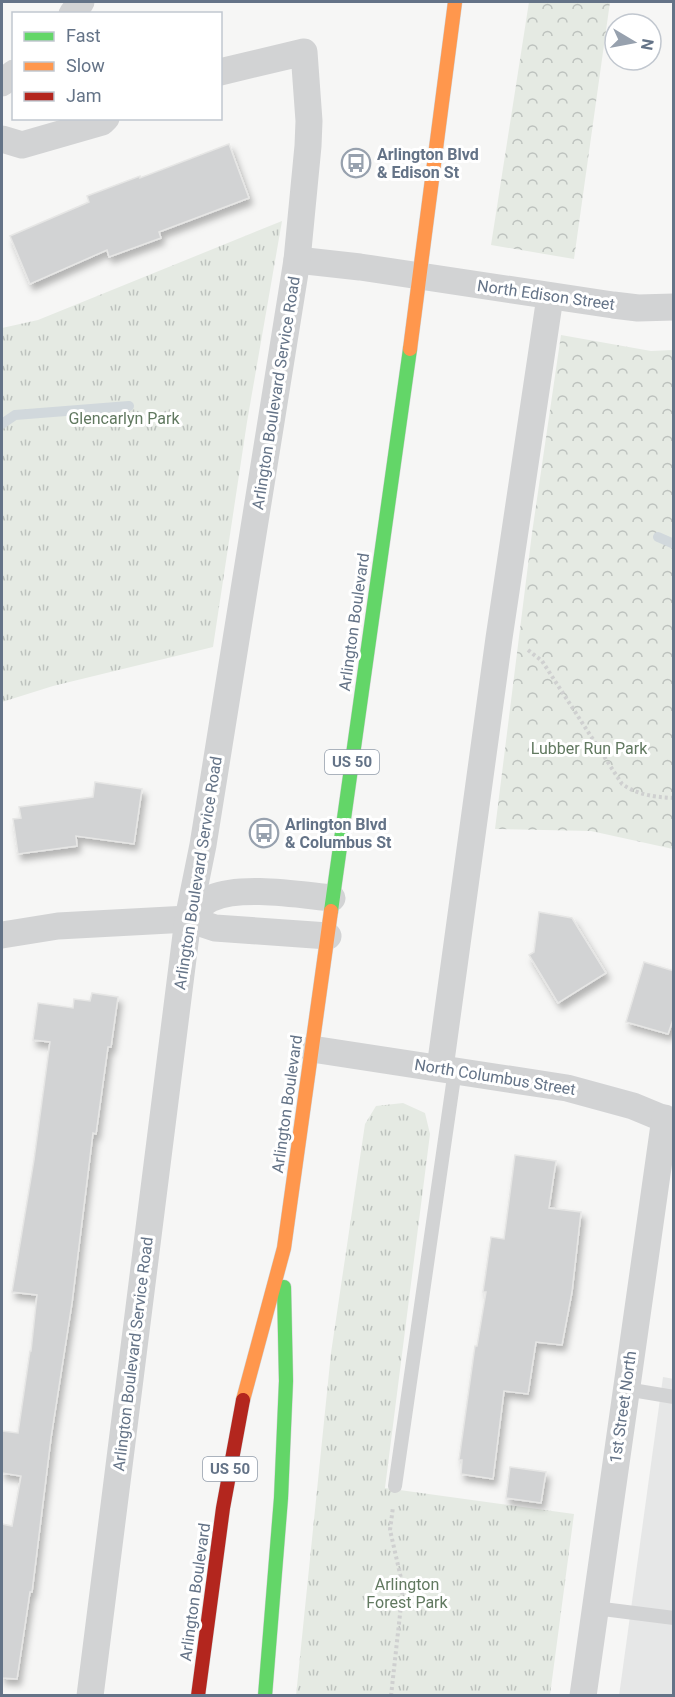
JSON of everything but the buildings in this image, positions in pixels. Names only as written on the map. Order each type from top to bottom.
[{"type":"highway","name":"Arlington Boulevard","points":[[198,1695],[223,1508],[243,1403],[284,1248],[420,276],[455,2]]},
{"type":"highway","name":"Arlington Boulevard","points":[[265,1695],[284,1440],[286,1382],[284,1248]]},
{"type":"street","name":"Arlington Boulevard Service Road","points":[[90,1695],[188,919],[203,845],[297,260],[308,146],[309,121],[304,52],[222,72]]},
{"type":"street","points":[[2,139],[22,145],[104,120]]},
{"type":"street","name":"North Edison Street","points":[[297,260],[360,267],[550,297],[638,308],[674,308]]},
{"type":"street","points":[[447,1069],[499,638],[550,297]]},
{"type":"street","points":[[188,919],[209,899],[228,894],[272,892],[333,898]]},
{"type":"street","points":[[2,935],[58,926],[188,919],[215,928],[327,936]]},
{"type":"street","name":"North Columbus Street","points":[[312,1049],[567,1088],[613,1099],[669,1120]]},
{"type":"street","name":"1st Street North","points":[[583,1695],[626,1389],[669,1120]]},
{"type":"lane","points":[[395,1486],[447,1069]]},
{"type":"lane","points":[[626,1389],[674,1396]]},
{"type":"lane","points":[[595,1608],[674,1618]]},
{"type":"path","points":[[499,638],[528,650],[542,661],[622,784],[632,791],[649,797],[674,798]]},
{"type":"path","points":[[391,1695],[402,1587],[390,1530],[395,1486]]},
{"type":"shaded area","points":[[663,1377],[674,1379],[673,1695],[619,1696]]},
{"type":"green space","points":[[529,2],[610,2],[609,12],[603,12],[603,52],[574,259],[491,245]]},
{"type":"green space","name":"Glencarlyn Park","points":[[282,221],[247,422],[213,647],[53,686],[2,702],[2,328],[38,320]]},
{"type":"green space","name":"Lubber Run Park","points":[[561,335],[651,351],[673,350],[673,849],[591,831],[495,829],[532,533]]},
{"type":"green space","name":"Arlington Forest Park","points":[[403,1103],[425,1113],[430,1134],[385,1488],[574,1514],[550,1695],[296,1696],[331,1353],[365,1124],[376,1106]]},
{"type":"waterway","points":[[2,424],[15,415],[129,406]]},
{"type":"waterway","points":[[658,537],[674,544]]},
{"type":"traffic: fast","points":[[331,911],[410,349]]},
{"type":"traffic: fast","points":[[265,1696],[281,1498],[286,1381],[284,1287]]},
{"type":"traffic: slow","points":[[410,349],[455,2]]},
{"type":"traffic: slow","points":[[243,1400],[284,1248],[331,911]]},
{"type":"traffic: jam","points":[[198,1696],[223,1508],[243,1400]]},
{"type":"place","name":"Arlington Blvd & Edison St","points":[[356,163]]},
{"type":"place","name":"Arlington Blvd & Columbus St","points":[[264,833]]}]
